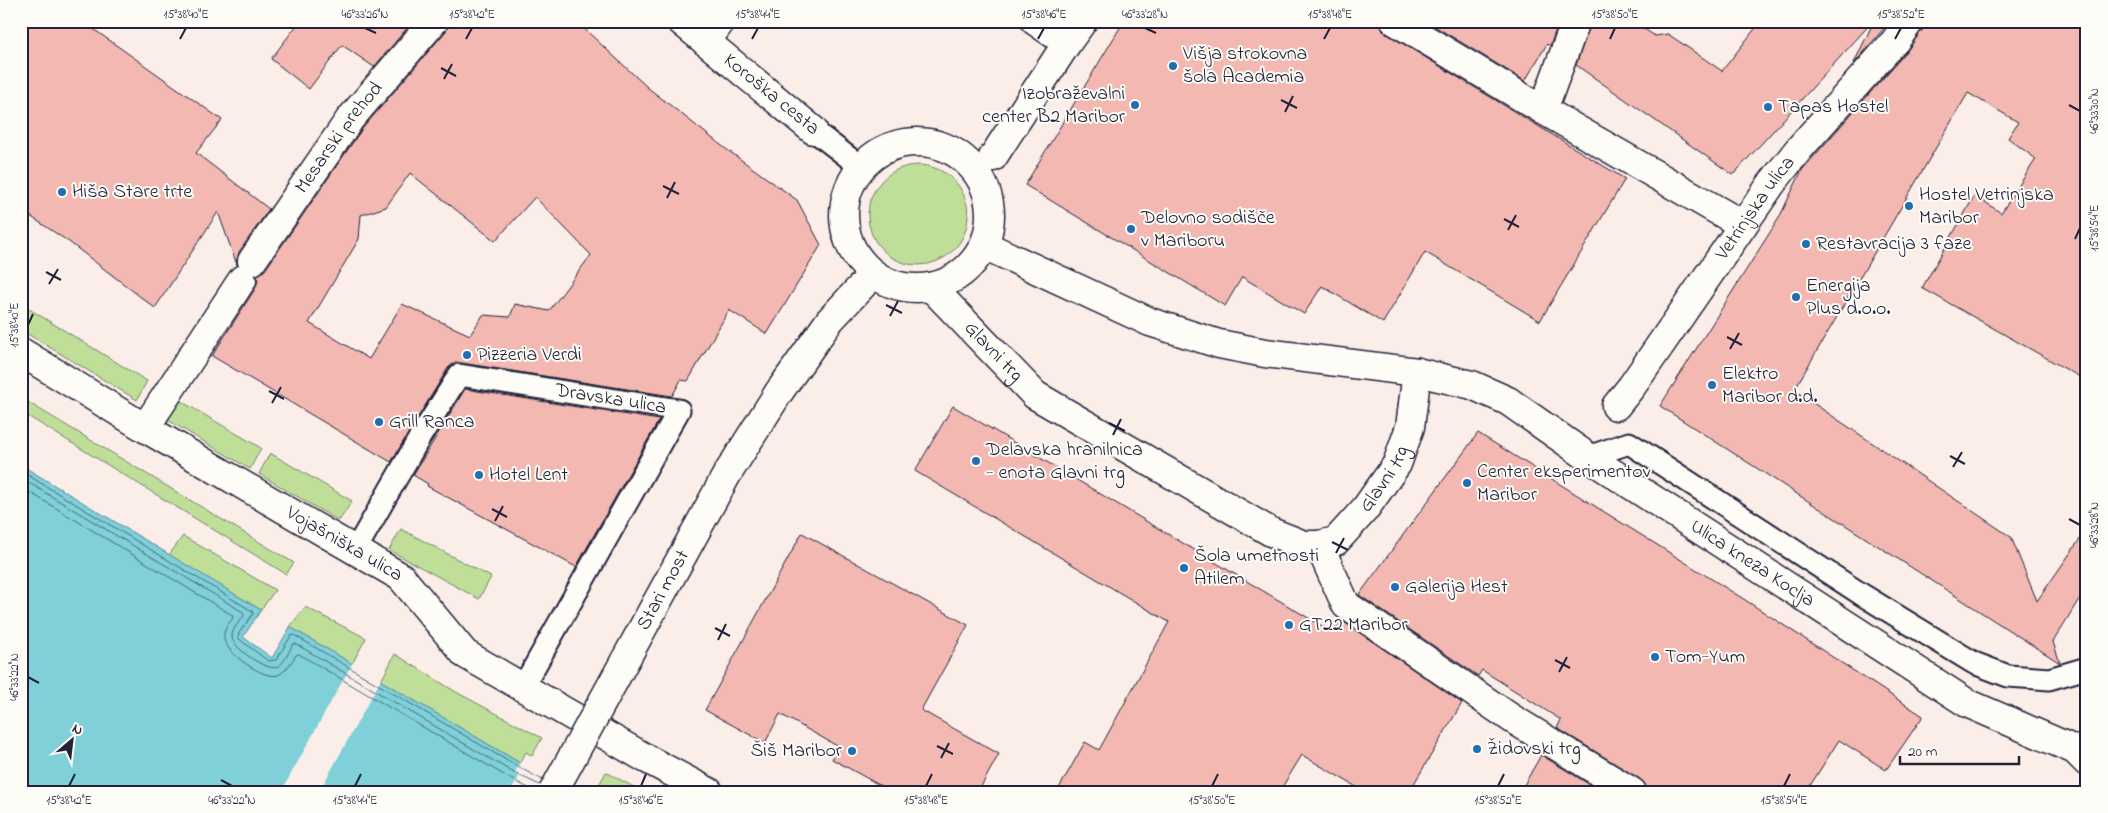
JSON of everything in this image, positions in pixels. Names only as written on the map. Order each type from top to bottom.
[{"type":"street","name":"Mesarski prehod","points":[[145,428],[247,270],[350,119],[434,21]]},
{"type":"street","name":"Koroška cesta","points":[[681,21],[714,32],[813,130]]},
{"type":"street","points":[[993,157],[1077,30],[1035,21]]},
{"type":"street","points":[[1395,21],[1743,225]]},
{"type":"street","points":[[1544,110],[1576,21]]},
{"type":"street","name":"Vetrinjska ulica","points":[[1616,406],[1798,150],[1895,41],[1910,21]]},
{"type":"street","points":[[906,142],[924,142],[941,146],[956,153],[970,164],[980,178],[987,194],[990,212],[989,229],[984,245],[975,260],[963,272],[948,282],[931,287],[916,288],[887,282],[873,274],[854,252],[847,238],[844,208],[846,193],[852,179],[861,167],[874,156],[889,147],[906,142]]},
{"type":"street","points":[[984,245],[1150,322],[1219,344],[1265,353],[1417,372]]},
{"type":"street","name":"Stari most","points":[[553,792],[726,476],[779,392],[830,320],[873,274]]},
{"type":"street","name":"Glavni trg","points":[[931,287],[1035,395],[1272,532],[1304,545],[1319,545],[1336,541],[1365,509],[1396,464],[1410,428],[1417,372]]},
{"type":"street","name":"Vojašniška ulica","points":[[21,352],[145,428],[401,577],[466,654],[647,759],[709,792]]},
{"type":"street","name":"Ulica kneza Koclja","points":[[1417,372],[1472,385],[1508,401],[1588,457],[1968,703],[2083,750]]},
{"type":"street","points":[[1319,545],[1346,605],[1511,718],[1632,792]]},
{"type":"lane","name":"Koroška cesta","points":[[813,130],[861,167]]},
{"type":"lane","name":"Dravska ulica","points":[[355,551],[420,436],[459,375],[679,410],[523,687]]},
{"type":"lane","points":[[1588,457],[1629,443],[1861,594],[1974,663],[2008,676],[2049,679],[2087,668]]},
{"type":"green space","points":[[918,165],[937,169],[953,180],[964,196],[968,215],[964,234],[953,250],[937,261],[918,265],[899,261],[883,250],[872,234],[868,215],[872,196],[883,180],[899,169]]},
{"type":"green space","points":[[21,304],[147,381],[137,400],[21,330]]},
{"type":"green space","points":[[21,398],[294,563],[286,574],[21,412]]},
{"type":"green space","points":[[179,400],[261,448],[250,469],[166,419]]},
{"type":"green space","points":[[270,453],[352,501],[339,521],[259,474]]},
{"type":"green space","points":[[401,529],[491,577],[479,599],[389,550]]},
{"type":"green space","points":[[183,536],[275,590],[261,610],[169,555]]},
{"type":"green space","points":[[305,607],[366,638],[352,664],[290,627]]},
{"type":"green space","points":[[395,654],[456,692],[542,738],[532,756],[526,752],[520,763],[381,681]]},
{"type":"green space","points":[[606,772],[643,792],[595,792]]},
{"type":"water","points":[[21,465],[261,610],[243,637],[272,658],[290,627],[520,763],[578,792],[21,792]]},
{"type":"pier","points":[[353,662],[382,678],[319,792],[281,792]]},
{"type":"pier","points":[[521,761],[580,792],[510,792],[519,777],[514,774]]},
{"type":"building","points":[[21,21],[82,21],[222,120],[196,153],[269,209],[239,252],[237,265],[218,212],[155,308],[69,242],[21,210]]},
{"type":"building","points":[[300,21],[413,21],[374,67],[342,45],[309,89],[271,59]]},
{"type":"building","points":[[449,21],[576,21],[647,87],[726,149],[797,200],[821,245],[767,334],[729,310],[688,381],[681,380],[672,396],[454,363],[448,368],[391,462],[212,356],[255,289],[258,281],[257,276],[265,270],[362,129],[446,31]],"holes":[[[410,173],[495,241],[535,197],[591,255],[549,311],[515,304],[510,317],[483,315],[470,335],[402,304],[369,359],[309,323],[359,239],[361,215],[386,207]]]},
{"type":"building","points":[[1124,21],[1379,21],[1382,29],[1387,34],[1625,179],[1540,321],[1425,252],[1383,323],[1322,286],[1304,314],[1242,277],[1225,306],[1025,185]]},
{"type":"building","points":[[1426,21],[1559,21],[1550,46],[1547,44],[1525,81]]},
{"type":"building","points":[[1591,21],[1632,21],[1655,36],[1668,34],[1722,71],[1761,21],[1873,21],[1733,175],[1576,65]]},
{"type":"building","points":[[1874,21],[1890,21],[1853,65]]},
{"type":"building","points":[[1925,21],[2087,21],[2087,381],[1922,288],[1975,195],[2001,213],[2036,159],[2008,138],[2018,122],[1968,93],[1794,390],[2011,537],[2037,601],[2087,529],[2087,586],[2053,642],[2060,663],[1660,406],[1779,218],[1802,170],[1907,51],[1922,30]]},
{"type":"building","name":"Hotel Lent","points":[[465,389],[659,420],[576,567],[427,486],[428,484],[413,475]]},
{"type":"building","points":[[953,406],[1332,632],[1341,620],[1462,703],[1409,792],[1365,792],[1302,755],[1279,792],[1057,792],[1085,742],[1099,750],[1169,622],[915,471]]},
{"type":"building","points":[[1478,433],[1742,598],[1923,716],[1886,770],[1839,740],[1806,792],[1648,792],[1645,784],[1640,779],[1557,728],[1561,720],[1482,670],[1478,676],[1359,595]]},
{"type":"building","points":[[802,533],[968,625],[921,710],[999,754],[978,792],[892,792],[832,759],[839,747],[780,714],[765,743],[705,710]]},
{"type":"building","points":[[1541,755],[1602,792],[1520,792]]},
{"type":"place","name":"Višja strokovna šola Academia","points":[[1173,66]]},
{"type":"place","name":"Izobraževalni center B2 Maribor","points":[[1135,105]]},
{"type":"place","name":"Tapas Hostel","points":[[1768,107]]},
{"type":"place","name":"Hiša Stare trte","points":[[62,192]]},
{"type":"place","name":"Hostel Vetrinjska Maribor","points":[[1909,206]]},
{"type":"place","name":"Delovno sodišče v Mariboru","points":[[1131,229]]},
{"type":"place","name":"Restavracija 3 faze","points":[[1806,244]]},
{"type":"place","name":"Energija Plus d.o.o.","points":[[1796,297]]},
{"type":"place","name":"Pizzeria Verdi","points":[[467,355]]},
{"type":"place","name":"Elektro Maribor d.d.","points":[[1712,385]]},
{"type":"place","name":"Grill Ranca","points":[[379,422]]},
{"type":"place","name":"Delavska hranilnica - enota Glavni trg","points":[[976,461]]},
{"type":"place","name":"Hotel Lent","points":[[479,475]]},
{"type":"place","name":"Center eksperimentov Maribor","points":[[1467,483]]},
{"type":"place","name":"Šola umetnosti Atilem","points":[[1184,568]]},
{"type":"place","name":"Galerija Hest","points":[[1395,587]]},
{"type":"place","name":"GT22 Maribor","points":[[1289,625]]},
{"type":"place","name":"Tom-Yum","points":[[1655,657]]},
{"type":"place","name":"Židovski trg","points":[[1477,749]]},
{"type":"place","name":"Šiš Maribor","points":[[852,751]]}]
